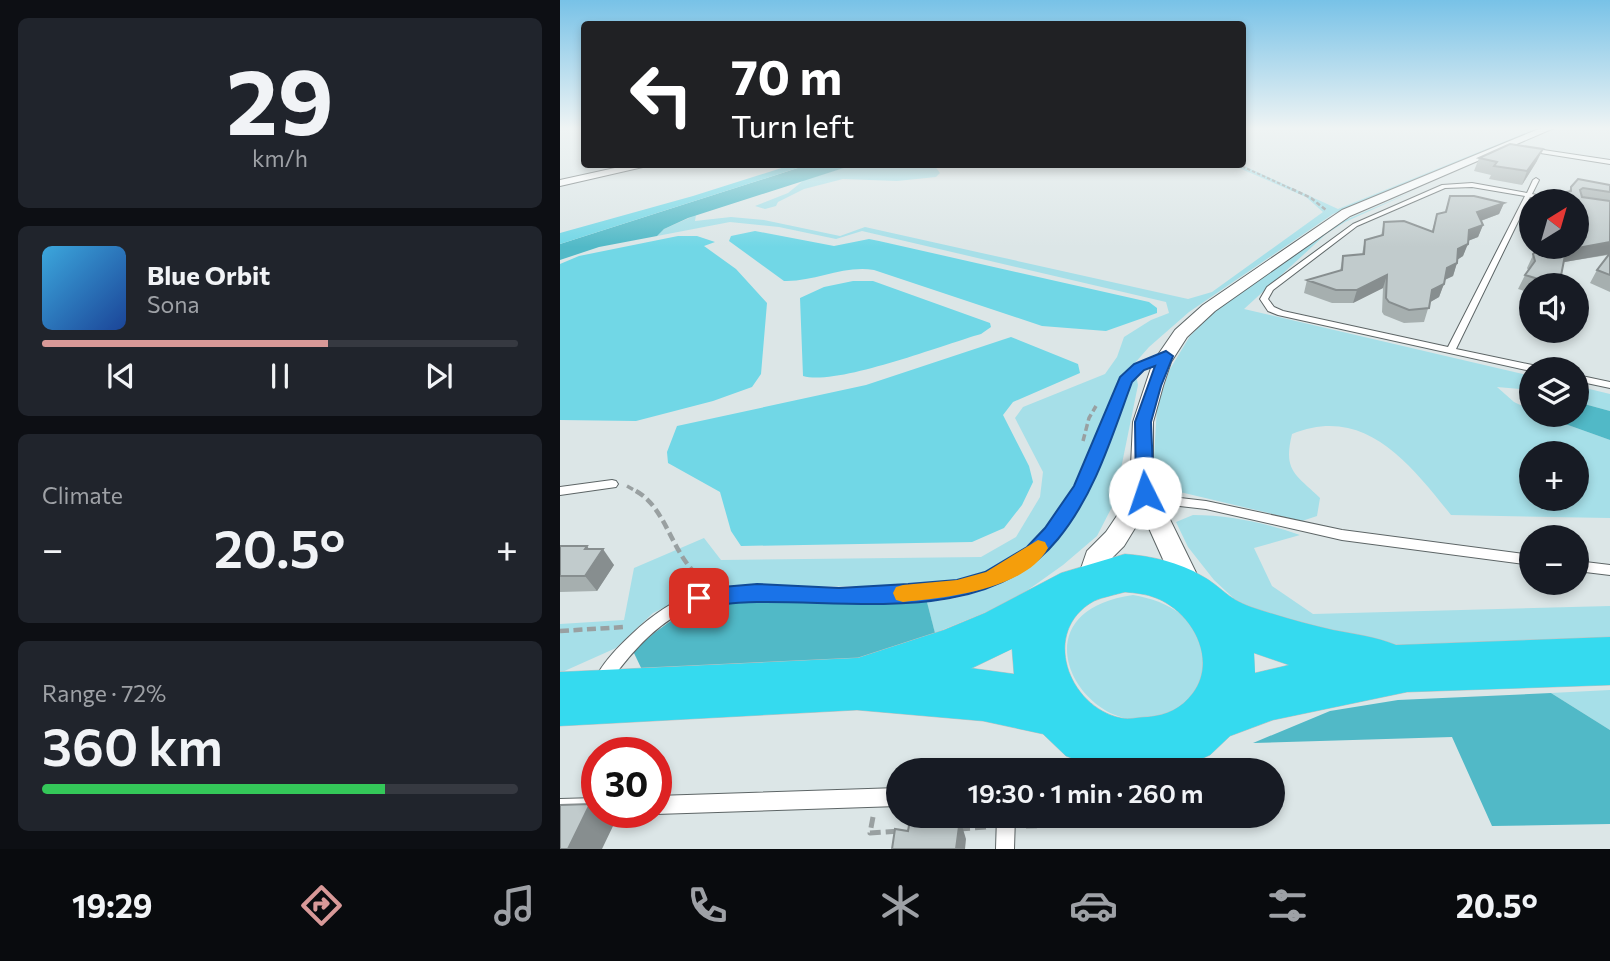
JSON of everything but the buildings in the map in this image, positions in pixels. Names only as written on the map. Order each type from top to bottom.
[{"type":"highway","points":[[857,684],[953,651],[1003,629],[1082,585],[1125,573],[1160,578],[1203,604],[1268,637],[1325,654],[1407,667]]},
{"type":"highway","points":[[1082,585],[1050,611],[1038,642],[1039,676],[1056,709],[1086,734],[1104,742],[1145,748],[1165,745],[1199,728],[1212,715],[1223,699],[1229,682],[1230,664],[1228,646],[1203,604]]},
{"type":"highway","points":[[1212,715],[1273,694],[1407,667],[1610,661]]},
{"type":"highway","points":[[575,699],[857,684],[983,695],[1056,709]]},
{"type":"street","points":[[560,183],[632,168]]},
{"type":"street","points":[[1203,604],[1145,493],[1143,422],[1153,386],[1166,356],[1181,334],[1199,316],[1340,216],[1455,168]]},
{"type":"street","points":[[1082,585],[1097,558],[1115,539],[1145,493]]},
{"type":"lane","points":[[1531,189],[1536,180]]},
{"type":"lane","points":[[1519,194],[1472,185],[1444,186],[1355,225],[1270,289],[1264,299],[1271,309],[1281,313],[1519,365]]},
{"type":"lane","points":[[1451,351],[1519,211]]},
{"type":"lane","points":[[575,699],[657,621],[699,598],[730,594],[839,596],[908,593],[957,589],[992,579],[1034,552],[1052,533],[1083,488],[1126,380],[1139,367],[1166,356]]},
{"type":"lane","points":[[1589,381],[1610,385]]},
{"type":"lane","points":[[560,491],[612,484]]},
{"type":"lane","points":[[1145,493],[1162,500],[1206,505],[1342,535],[1519,558]]},
{"type":"lane","points":[[1589,567],[1610,570]]},
{"type":"lane","points":[[672,804],[886,797]]},
{"type":"lane","points":[[560,808],[581,807]]},
{"type":"lane","points":[[1005,849],[1006,828]]},
{"type":"path","points":[[1246,168],[1311,198],[1328,212],[1340,216]]},
{"type":"path","points":[[612,484],[630,487],[651,502],[662,517],[681,560],[694,575],[730,594]]},
{"type":"path","points":[[560,631],[617,628],[657,621]]},
{"type":"path","points":[[874,812],[870,833],[911,831]]},
{"type":"path","points":[[951,829],[958,828]]},
{"type":"shaded area","points":[[781,168],[798,168],[560,244],[560,233]]},
{"type":"shaded area","points":[[798,168],[844,168],[688,218],[664,229],[657,236],[599,247],[560,260],[560,244]]},
{"type":"shaded area","points":[[843,168],[936,168],[940,173],[936,177],[897,181],[843,179],[804,189],[778,202],[776,206],[765,209],[755,206],[788,193],[804,180]]},
{"type":"shaded area","points":[[1239,168],[1248,168],[1338,209],[1440,168],[1447,168],[1333,214],[1189,312],[1149,347],[1120,380],[1077,486],[1051,525],[1027,552],[989,576],[931,586],[706,587],[653,613],[616,648],[560,673],[560,624],[624,620],[634,568],[704,538],[721,560],[981,557],[1016,537],[1040,497],[1043,472],[1015,418],[1023,407],[1105,374],[1117,357],[1124,337],[1151,320],[1169,313],[1166,302],[862,231],[836,239],[779,227],[730,222],[657,236],[664,229],[696,215],[695,221],[731,217],[764,220],[840,236],[865,227],[1188,299],[1212,292],[1323,212],[1306,197]]},
{"type":"shaded area","points":[[1416,190],[1345,222],[1326,234],[1244,309],[1519,373],[1519,389],[1497,387],[1519,404],[1519,427],[1574,427],[1610,440],[1610,518],[1451,515],[1419,477],[1384,444],[1364,433],[1342,427],[1318,427],[1292,434],[1290,464],[1298,477],[1320,498],[1317,516],[1302,521],[1180,492],[1165,483],[1154,458],[1157,407],[1170,369],[1190,336],[1214,312],[1336,224]]},
{"type":"shaded area","points":[[755,231],[834,246],[869,239],[879,241],[1149,302],[1157,308],[1157,313],[1106,331],[1042,326],[874,270],[851,270],[784,281],[729,241],[731,236]]},
{"type":"shaded area","points":[[678,236],[697,236],[715,242],[704,246],[736,269],[767,303],[761,374],[752,387],[713,401],[636,421],[560,420],[560,264],[579,256]]},
{"type":"shaded area","points":[[853,281],[873,281],[990,323],[991,327],[981,334],[864,370],[819,378],[803,376],[800,298],[824,287]]},
{"type":"shaded area","points":[[1011,337],[1078,364],[1080,373],[1013,402],[1003,415],[1029,466],[1033,482],[1022,505],[1004,528],[972,542],[741,546],[731,531],[720,492],[668,463],[667,452],[677,426],[866,385]]},
{"type":"shaded area","points":[[1136,375],[1138,385],[1114,503],[1097,536],[1063,565],[1011,602],[935,633],[927,602],[958,597],[987,588],[1013,575],[1036,558],[1056,537],[1089,487],[1119,404]]},
{"type":"shaded area","points":[[1589,389],[1610,394],[1610,411],[1589,405]]},
{"type":"shaded area","points":[[1589,405],[1610,411],[1610,440],[1574,427],[1589,427]]},
{"type":"shaded area","points":[[1193,515],[1247,520],[1300,535],[1254,548],[1272,586],[1313,614],[1610,606],[1610,639],[1355,646],[1243,607],[1214,580],[1188,547],[1176,522]]},
{"type":"shaded area","points":[[1133,595],[1159,602],[1182,615],[1191,623],[1202,646],[1204,669],[1198,687],[1193,695],[1161,717],[1129,719],[1101,707],[1079,685],[1068,659],[1071,631],[1091,609]]},
{"type":"shaded area","points":[[748,599],[927,602],[935,633],[865,659],[644,674],[633,651],[673,619],[712,604]]},
{"type":"shaded area","points":[[1610,690],[1610,730],[1551,693]]},
{"type":"shaded area","points":[[1551,693],[1610,730],[1610,824],[1492,826],[1452,737],[1253,743],[1330,711],[1398,700]]},
{"type":"slow traffic","points":[[903,593],[957,589],[992,579],[1038,548]]},
{"type":"route","points":[[699,598],[719,594],[757,593],[839,596],[908,593],[957,589],[992,579],[1034,552],[1065,517],[1083,488],[1126,380],[1139,367],[1166,356],[1153,386],[1143,422],[1142,466],[1145,493]]}]
